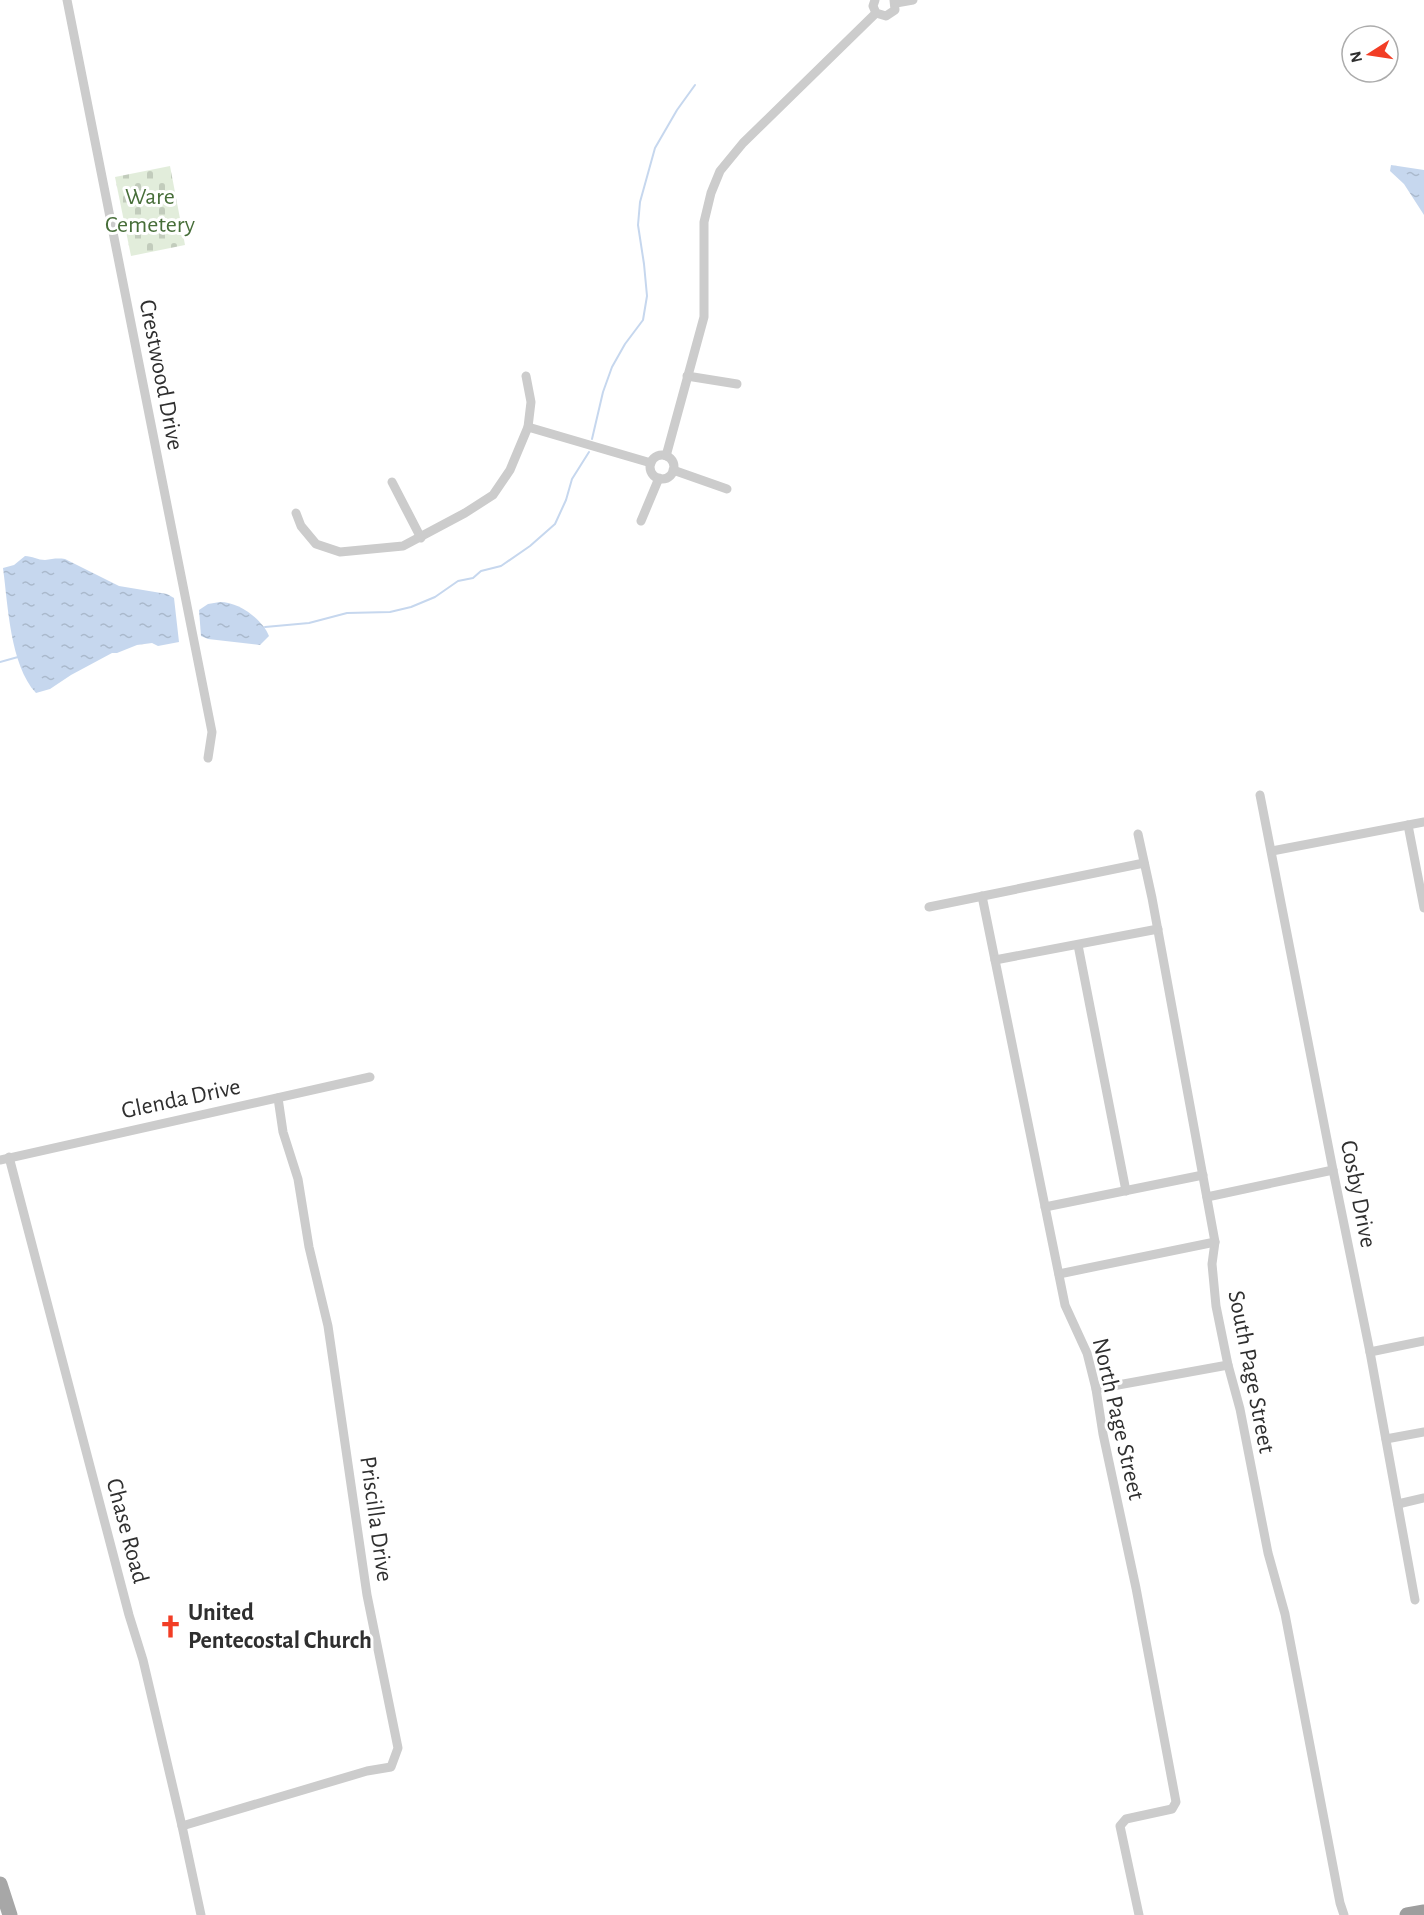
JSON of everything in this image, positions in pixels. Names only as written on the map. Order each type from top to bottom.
[{"type":"highway","points":[[1407,1915],[1424,1912]]},
{"type":"main road","points":[[0,1884],[10,1915]]},
{"type":"street","name":"Crestwood Drive","points":[[67,0],[212,732],[208,758]]},
{"type":"street","points":[[875,0],[873,6],[876,13],[883,16],[890,15],[895,10],[895,2],[913,0]]},
{"type":"street","points":[[666,456],[704,317],[704,222],[711,193],[720,171],[743,143],[876,13]]},
{"type":"street","points":[[296,513],[301,526],[316,544],[340,552],[403,546],[493,495],[510,470],[528,427],[531,402],[526,376]]},
{"type":"street","points":[[687,376],[737,384]]},
{"type":"street","points":[[528,427],[651,463]]},
{"type":"street","points":[[658,455],[666,456],[672,460],[673,470],[667,477],[659,478],[652,474],[651,463],[658,455]]},
{"type":"street","points":[[673,470],[727,489]]},
{"type":"street","points":[[641,521],[659,478]]},
{"type":"street","points":[[392,482],[421,537]]},
{"type":"street","name":"Cosby Drive","points":[[1260,795],[1370,1352],[1415,1600]]},
{"type":"street","points":[[1272,851],[1424,822]]},
{"type":"street","points":[[1408,825],[1424,908]]},
{"type":"street","name":"South Page Street","points":[[1138,834],[1158,929],[1215,1242],[1212,1264],[1216,1306],[1240,1409],[1268,1553],[1285,1614],[1310,1740],[1319,1800],[1344,1915]]},
{"type":"street","points":[[929,907],[1144,862]]},
{"type":"street","name":"North Page Street","points":[[982,896],[1065,1305],[1087,1353],[1096,1389],[1176,1802],[1172,1809],[1126,1819],[1120,1826],[1139,1915]]},
{"type":"street","points":[[995,960],[1158,929]]},
{"type":"street","points":[[1078,945],[1126,1191]]},
{"type":"street","name":"Glenda Drive","points":[[4,1159],[370,1077]]},
{"type":"street","name":"Priscilla Drive","points":[[182,1826],[367,1771],[391,1767],[399,1748],[367,1595],[328,1326],[309,1247],[298,1179],[284,1132],[278,1098]]},
{"type":"street","name":"Chase Road","points":[[4,1159],[143,1660],[201,1915]]},
{"type":"street","points":[[1207,1197],[1333,1170]]},
{"type":"street","points":[[1045,1207],[1203,1175]]},
{"type":"street","points":[[1059,1274],[1215,1242]]},
{"type":"street","points":[[1370,1352],[1424,1341]]},
{"type":"street","points":[[1096,1389],[1228,1365]]},
{"type":"street","points":[[1386,1439],[1424,1432]]},
{"type":"street","points":[[1398,1504],[1424,1498]]},
{"type":"green space","name":"Ware Cemetery","points":[[170,166],[185,245],[131,256],[115,177]]},
{"type":"water","points":[[1391,165],[1424,170],[1424,215],[1404,184],[1390,171]]},
{"type":"water","points":[[25,556],[42,560],[65,559],[119,586],[167,594],[174,598],[179,642],[158,646],[152,643],[137,645],[112,653],[50,689],[36,693],[27,681],[15,651],[3,568],[14,565]]},
{"type":"water","points":[[220,602],[242,608],[261,624],[269,636],[260,645],[208,639],[201,636],[199,610],[208,604]]},
{"type":"waterway","points":[[592,439],[603,392],[612,367],[625,344],[643,320],[647,296],[638,225],[640,202],[655,148],[695,85]]},
{"type":"waterway","points":[[265,627],[309,623],[347,613],[390,612],[411,607],[435,597],[458,581],[473,578],[481,571],[501,566],[530,546],[555,524],[566,500],[572,479],[589,452]]},
{"type":"waterway","points":[[0,662],[18,657]]},
{"type":"place","name":"United Pentecostal Church","points":[[170,1627]]}]
